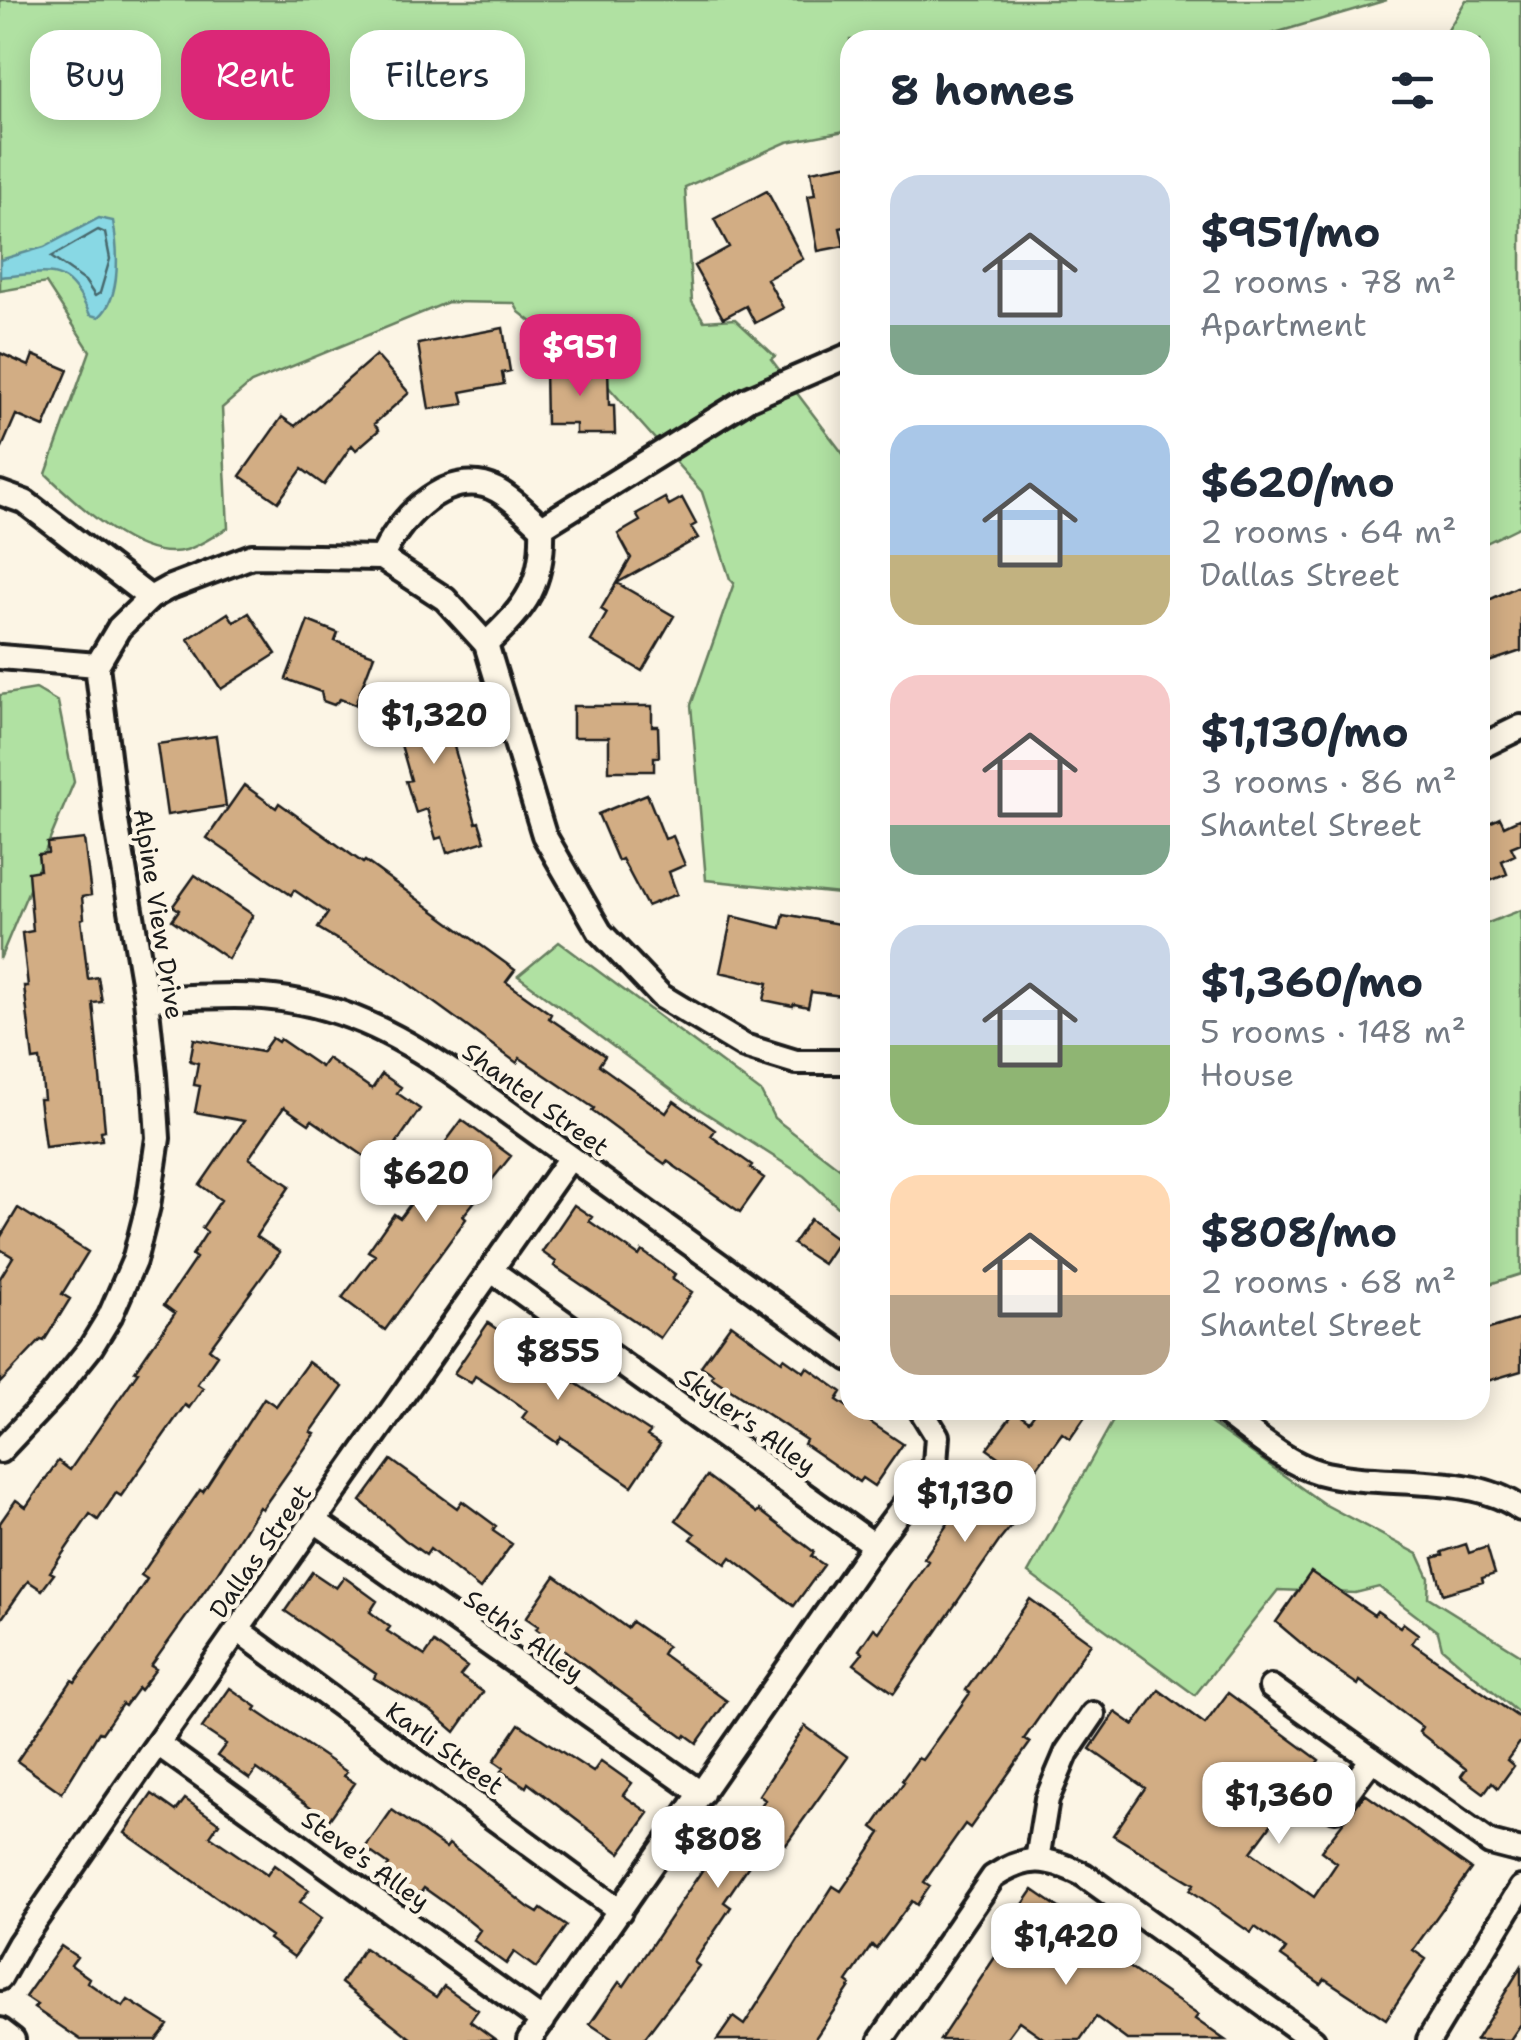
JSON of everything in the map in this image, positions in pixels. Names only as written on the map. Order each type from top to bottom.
[{"type":"street","points":[[542,527],[748,399],[840,359]]},
{"type":"street","points":[[382,558],[390,538],[421,505],[448,488],[485,486],[542,527]]},
{"type":"street","points":[[0,493],[24,502],[150,598]]},
{"type":"street","points":[[486,644],[519,614],[538,582],[542,527]]},
{"type":"street","points":[[0,657],[98,665],[120,628],[150,598],[252,556],[382,558],[444,599],[486,644],[544,834],[600,932],[661,996],[744,1046],[796,1062],[840,1062]]},
{"type":"street","name":"Alpine View Drive","points":[[0,1451],[51,1397],[110,1316],[134,1262],[148,1206],[158,1138],[146,1000],[116,821],[98,665]]},
{"type":"street","points":[[1490,742],[1521,727]]},
{"type":"street","name":"Shantel Street","points":[[146,1000],[263,997],[315,1006],[371,1023],[417,1047],[840,1352]]},
{"type":"street","name":"Dallas Street","points":[[0,1978],[30,1928],[569,1159]]},
{"type":"street","name":"Skyler's Alley","points":[[492,1271],[874,1545]]},
{"type":"street","points":[[536,2030],[874,1545],[935,1464],[937,1436],[927,1420]]},
{"type":"street","points":[[1234,1420],[1315,1472],[1392,1484],[1468,1486],[1521,1509]]},
{"type":"street","name":"Seth's Alley","points":[[315,1520],[702,1794]]},
{"type":"street","name":"Karli Street","points":[[238,1630],[620,1911]]},
{"type":"street","points":[[1270,1686],[1490,1843],[1521,1851]]},
{"type":"street","points":[[1037,1860],[1046,1799],[1067,1752],[1092,1714]]},
{"type":"street","name":"Steve's Alley","points":[[158,1744],[536,2030]]},
{"type":"street","points":[[1335,1808],[1372,1760]]},
{"type":"street","points":[[880,2040],[993,1877],[1010,1866],[1037,1860],[1062,1864],[1084,1875],[1314,2040]]},
{"type":"street","points":[[1428,2040],[1521,1888]]},
{"type":"street","points":[[0,2030],[14,2040]]},
{"type":"green space","points":[[0,0],[1387,0],[1285,30],[840,30],[840,132],[787,142],[685,187],[692,302],[704,321],[735,319],[775,356],[771,359],[840,450],[840,894],[706,880],[691,705],[734,583],[702,492],[595,372],[553,338],[539,338],[537,326],[514,303],[448,302],[251,383],[222,408],[228,528],[186,550],[168,552],[129,540],[110,528],[46,474],[90,351],[46,283],[0,291]]},
{"type":"green space","points":[[1466,0],[1521,0],[1521,526],[1490,541],[1490,30],[1448,30]]},
{"type":"green space","points":[[36,689],[58,702],[74,782],[0,959],[0,695]]},
{"type":"green space","points":[[1521,910],[1521,1274],[1490,1284],[1490,922]]},
{"type":"green space","points":[[559,942],[761,1092],[774,1118],[840,1168],[840,1209],[804,1176],[684,1099],[518,976]]},
{"type":"green space","points":[[1113,1420],[1206,1420],[1324,1504],[1418,1554],[1429,1578],[1428,1597],[1521,1655],[1521,1715],[1442,1648],[1438,1632],[1379,1587],[1355,1593],[1278,1590],[1195,1695],[1028,1573]]},
{"type":"water","points":[[99,218],[113,221],[117,258],[112,297],[99,317],[90,315],[73,286],[56,275],[0,277],[0,260],[44,247]]},
{"type":"building","points":[[840,166],[840,247],[818,251],[808,196],[815,195],[811,171]]},
{"type":"building","points":[[767,191],[803,259],[767,279],[783,308],[755,323],[746,306],[723,318],[694,266],[729,247],[714,219]]},
{"type":"building","points":[[503,328],[510,371],[502,373],[504,384],[461,392],[464,404],[429,409],[418,344]]},
{"type":"building","points":[[0,353],[29,366],[33,355],[68,370],[44,427],[16,415],[0,452]]},
{"type":"building","points":[[376,355],[409,393],[374,424],[379,430],[356,450],[352,445],[324,485],[302,469],[278,502],[240,476],[282,417],[295,426]]},
{"type":"building","points":[[608,366],[615,434],[576,434],[576,424],[546,424],[545,367]]},
{"type":"building","points":[[665,498],[669,505],[682,498],[696,524],[691,527],[698,538],[617,583],[674,616],[642,671],[591,641],[607,613],[601,609],[631,558],[618,534],[640,521],[636,514]]},
{"type":"building","points":[[1521,585],[1521,651],[1490,662],[1490,599]]},
{"type":"building","points":[[228,613],[234,622],[249,613],[276,654],[221,689],[188,639]]},
{"type":"building","points":[[308,621],[338,633],[335,641],[374,655],[355,705],[340,699],[334,705],[323,701],[321,692],[286,679]]},
{"type":"building","points":[[430,683],[434,699],[440,698],[476,823],[479,822],[485,841],[447,853],[442,837],[436,839],[427,809],[416,813],[406,781],[411,780],[387,695]]},
{"type":"building","points":[[573,706],[652,706],[652,726],[658,726],[659,757],[654,757],[654,771],[609,771],[609,737],[573,737]]},
{"type":"building","points":[[216,736],[226,806],[167,815],[157,744]]},
{"type":"building","points":[[244,785],[276,808],[279,803],[365,861],[515,970],[506,982],[551,1014],[549,1018],[605,1056],[599,1065],[666,1113],[674,1101],[715,1130],[711,1136],[764,1178],[740,1212],[642,1148],[592,1111],[594,1108],[520,1058],[517,1063],[399,977],[318,928],[328,913],[294,890],[291,895],[207,838]]},
{"type":"building","points":[[647,794],[665,839],[673,836],[685,865],[669,872],[677,894],[647,906],[622,859],[618,861],[598,814]]},
{"type":"building","points":[[1500,818],[1504,826],[1521,818],[1521,843],[1511,847],[1515,855],[1502,861],[1507,874],[1490,881],[1490,822]]},
{"type":"building","points":[[84,839],[91,895],[82,897],[81,919],[88,979],[98,977],[102,1002],[93,1003],[105,1130],[101,1131],[102,1140],[45,1147],[39,1099],[44,1099],[40,1059],[33,1060],[24,986],[28,986],[22,933],[33,931],[28,872],[40,870],[38,854],[48,853],[47,843]]},
{"type":"building","points":[[195,875],[253,915],[228,959],[172,920],[179,910],[173,906]]},
{"type":"building","points":[[784,914],[840,924],[840,996],[811,992],[808,1007],[793,1006],[764,1000],[768,983],[720,972],[732,916],[781,928]]},
{"type":"building","points":[[272,1038],[278,1042],[280,1039],[321,1067],[327,1058],[372,1089],[382,1074],[401,1087],[397,1093],[420,1109],[380,1167],[312,1120],[309,1124],[284,1107],[249,1158],[290,1186],[256,1236],[280,1252],[209,1349],[217,1355],[197,1384],[203,1388],[189,1408],[185,1405],[121,1496],[116,1493],[98,1520],[90,1514],[42,1590],[28,1581],[0,1621],[0,1523],[16,1500],[26,1507],[58,1461],[70,1470],[138,1372],[135,1371],[175,1313],[164,1305],[196,1258],[192,1255],[207,1232],[202,1228],[221,1200],[200,1185],[244,1121],[195,1112],[200,1086],[194,1085],[198,1063],[190,1061],[194,1039],[262,1052]]},
{"type":"building","points":[[462,1120],[511,1156],[463,1216],[466,1219],[385,1330],[342,1298],[375,1255],[368,1251],[394,1214],[400,1218],[440,1164],[433,1159]]},
{"type":"building","points":[[574,1205],[592,1217],[589,1221],[639,1256],[642,1251],[675,1274],[672,1279],[692,1292],[660,1338],[554,1266],[556,1262],[542,1252]]},
{"type":"building","points":[[18,1208],[88,1252],[62,1294],[70,1299],[44,1341],[0,1383],[0,1278],[13,1257],[0,1249],[0,1238]]},
{"type":"building","points":[[810,1219],[839,1240],[823,1264],[793,1244]]},
{"type":"building","points":[[1521,1319],[1521,1371],[1490,1380],[1490,1329]]},
{"type":"building","points":[[488,1323],[539,1352],[560,1367],[557,1371],[650,1432],[647,1436],[660,1444],[632,1486],[561,1437],[557,1443],[522,1418],[527,1411],[494,1388],[475,1376],[471,1383],[454,1373]]},
{"type":"building","points":[[731,1324],[782,1361],[784,1358],[804,1372],[807,1367],[840,1391],[840,1420],[867,1420],[903,1444],[874,1486],[862,1478],[859,1482],[701,1366]]},
{"type":"building","points":[[308,1362],[343,1387],[311,1432],[315,1434],[262,1509],[259,1507],[151,1666],[156,1669],[99,1732],[62,1793],[17,1761],[72,1680],[75,1682],[116,1626],[147,1579],[141,1575],[200,1490],[203,1492],[264,1398],[276,1406]]},
{"type":"building","points":[[1008,1420],[1083,1420],[1070,1439],[1062,1433],[1015,1498],[1027,1507],[894,1693],[854,1664],[863,1653],[859,1650],[874,1628],[879,1632],[958,1509],[1001,1459],[987,1449]]},
{"type":"building","points":[[391,1460],[457,1508],[462,1501],[496,1526],[493,1531],[512,1544],[480,1589],[430,1549],[426,1555],[405,1540],[361,1501]]},
{"type":"building","points":[[707,1476],[757,1513],[759,1510],[814,1552],[811,1556],[824,1565],[794,1606],[731,1557],[726,1564],[691,1539],[695,1534],[676,1520]]},
{"type":"building","points":[[1466,1544],[1469,1553],[1487,1547],[1495,1574],[1482,1578],[1483,1582],[1443,1594],[1433,1558]]},
{"type":"building","points":[[312,1572],[336,1588],[344,1577],[377,1601],[370,1612],[390,1627],[387,1631],[425,1656],[434,1643],[467,1667],[460,1676],[483,1692],[455,1732],[285,1611]]},
{"type":"building","points":[[1311,1572],[1374,1615],[1377,1611],[1400,1627],[1403,1623],[1418,1634],[1412,1643],[1521,1719],[1521,1741],[1507,1760],[1514,1766],[1498,1788],[1492,1782],[1484,1793],[1461,1776],[1466,1769],[1419,1732],[1422,1727],[1360,1681],[1358,1685],[1314,1654],[1276,1622]]},
{"type":"building","points":[[555,1576],[627,1628],[632,1622],[667,1646],[662,1654],[727,1701],[697,1743],[686,1735],[684,1738],[626,1696],[526,1618]]},
{"type":"building","points":[[1030,1599],[1091,1643],[1024,1739],[1030,1743],[970,1828],[965,1824],[924,1882],[930,1886],[917,1905],[912,1901],[876,1949],[872,1945],[814,2040],[717,2040],[733,2017],[744,2025],[833,1886],[841,1891],[881,1833],[873,1827],[902,1780],[918,1758],[922,1760],[970,1693],[966,1690]]},
{"type":"building","points":[[230,1688],[257,1707],[255,1710],[347,1772],[344,1776],[355,1783],[329,1820],[257,1769],[250,1779],[217,1756],[226,1744],[202,1728]]},
{"type":"building","points":[[1159,1690],[1205,1724],[1228,1693],[1319,1760],[1251,1852],[1314,1897],[1337,1863],[1321,1851],[1365,1794],[1471,1869],[1413,1950],[1426,1959],[1386,2019],[1325,1979],[1321,1984],[1281,1956],[1286,1949],[1255,1927],[1251,1933],[1190,1890],[1194,1884],[1113,1835],[1145,1788],[1090,1749],[1115,1712],[1134,1725]]},
{"type":"building","points":[[519,1724],[593,1772],[601,1761],[632,1783],[623,1795],[649,1813],[620,1853],[528,1783],[526,1787],[501,1771],[504,1768],[494,1761]]},
{"type":"building","points":[[805,1726],[848,1757],[786,1844],[771,1833],[724,1902],[731,1907],[694,1962],[699,1966],[643,2040],[614,2040],[590,2024],[619,1982],[624,1986],[703,1869],[699,1867],[715,1844],[723,1850],[735,1833],[739,1836],[765,1800],[759,1795]]},
{"type":"building","points":[[152,1794],[176,1811],[185,1799],[219,1823],[210,1836],[267,1875],[274,1865],[309,1890],[300,1902],[322,1918],[294,1957],[269,1939],[271,1936],[125,1833]]},
{"type":"building","points":[[392,1810],[446,1848],[449,1844],[528,1907],[538,1913],[541,1909],[566,1926],[536,1968],[514,1952],[506,1964],[473,1940],[480,1930],[458,1912],[424,1888],[416,1899],[382,1874],[389,1865],[365,1848]]},
{"type":"building","points":[[1033,1890],[1094,1932],[1089,1940],[1198,2015],[1195,2019],[1225,2040],[1127,2040],[1096,2017],[1080,2040],[1046,2040],[1019,2021],[1005,2040],[940,2040],[1009,1936],[1004,1932]]},
{"type":"building","points":[[61,1946],[77,1957],[71,1965],[89,1978],[87,1982],[123,2007],[128,2000],[168,2025],[156,2040],[81,2040],[34,2008],[37,2005],[25,1997]]},
{"type":"building","points":[[364,1948],[436,1997],[444,1986],[478,2010],[470,2021],[496,2040],[413,2040],[341,1983]]},
{"type":"building","points":[[1521,1967],[1521,2024],[1510,2040],[1476,2040]]}]
